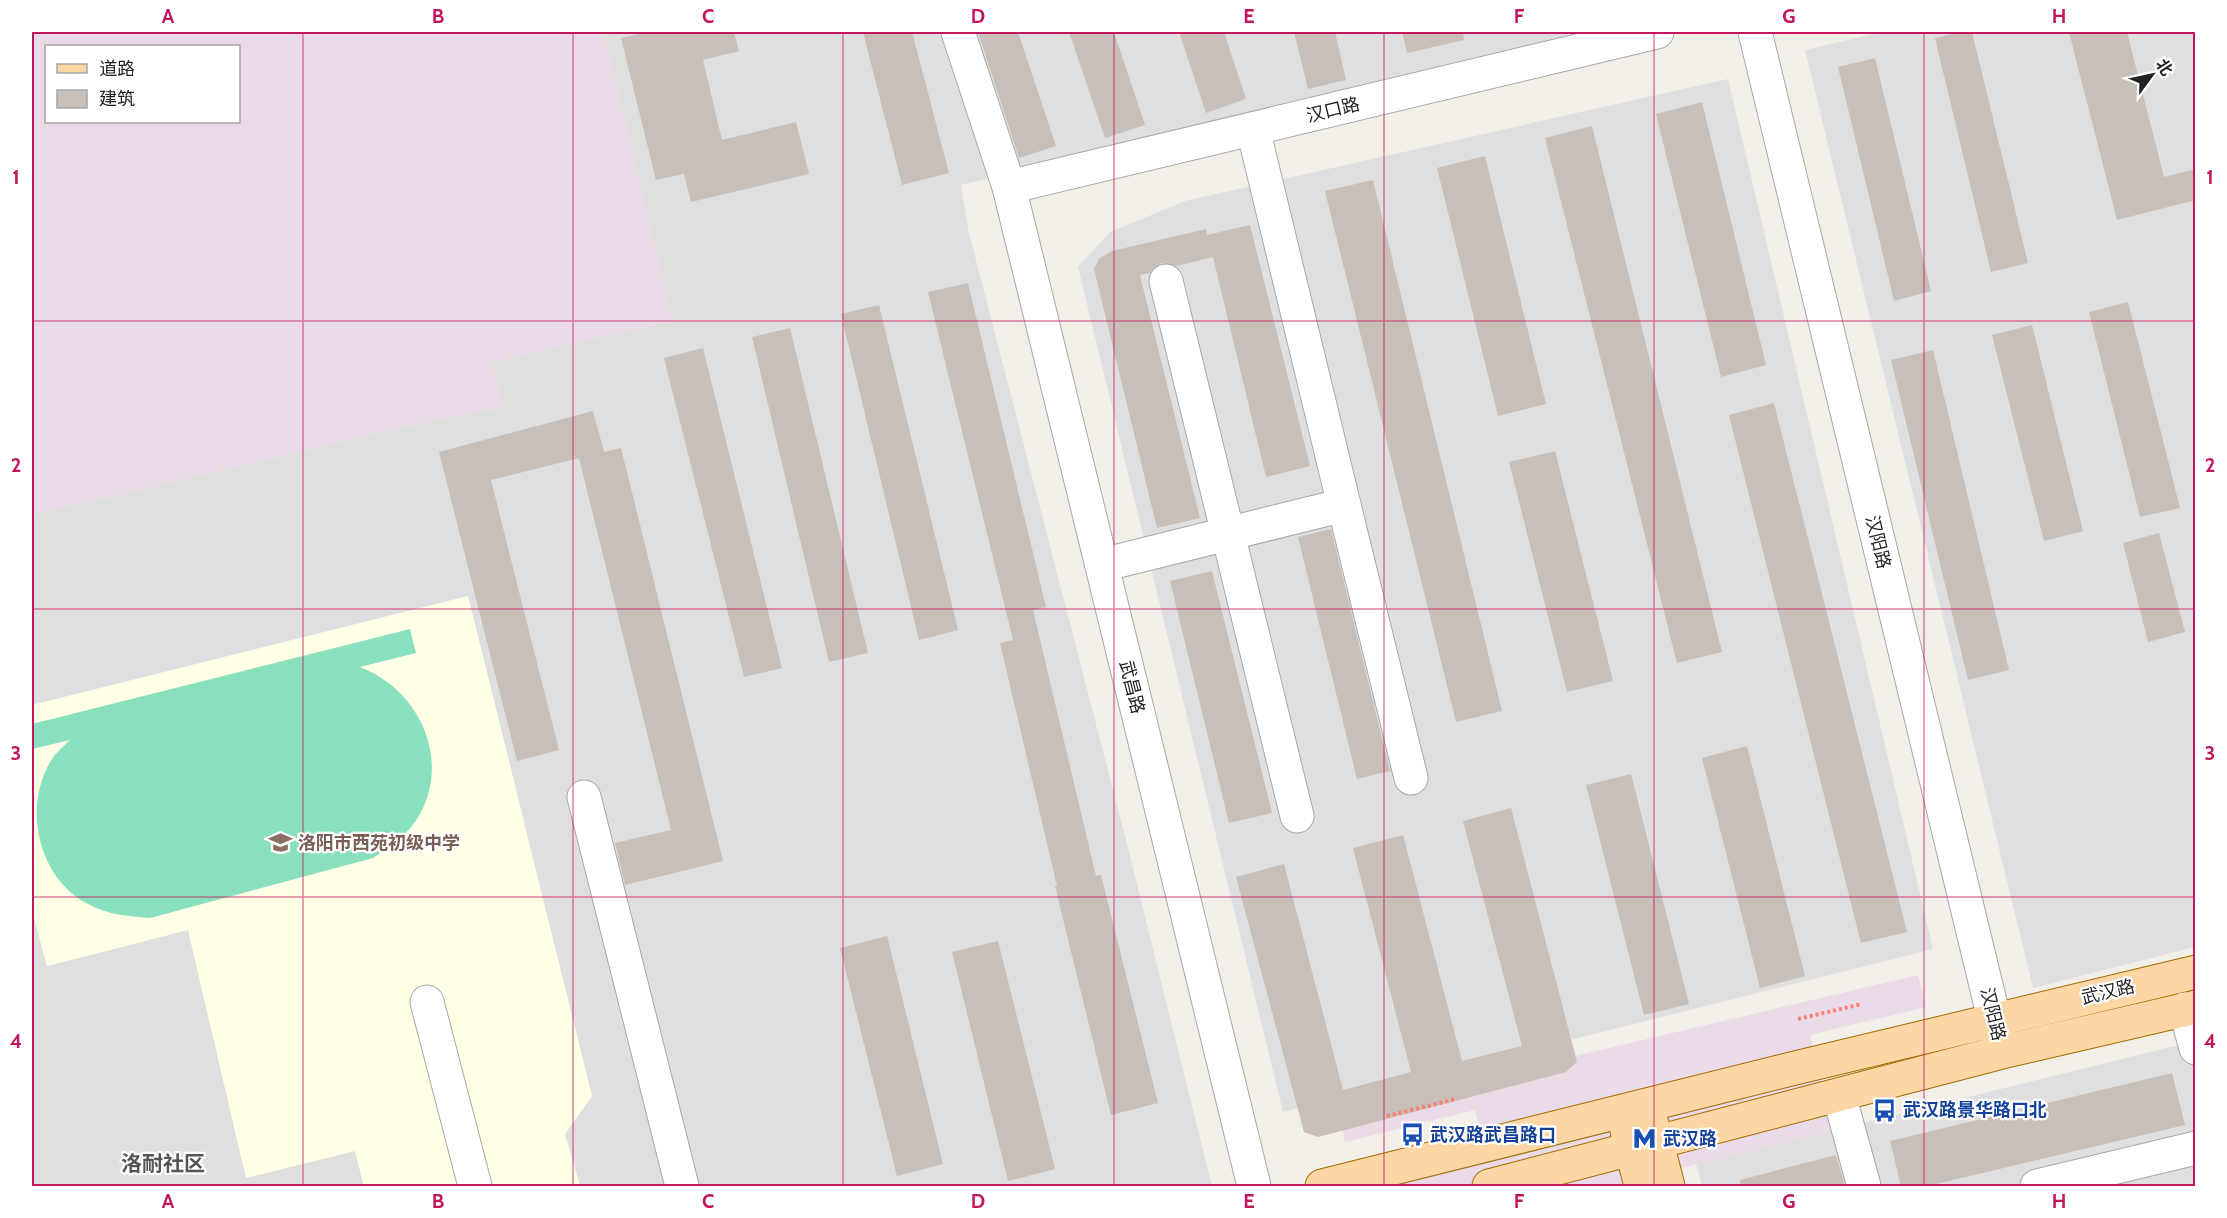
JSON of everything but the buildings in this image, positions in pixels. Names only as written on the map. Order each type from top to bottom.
[{"type":"main road","name":"武汉路","points":[[1322,1186],[2196,972]]},
{"type":"main road","name":"武汉路","points":[[1489,1186],[2002,1052],[2190,1008]]},
{"type":"main road","points":[[1634,1108],[1645,1147],[1668,1186]]},
{"type":"main road","points":[[1641,1186],[1645,1147]]},
{"type":"street","name":"武昌路","points":[[958,32],[1009,187],[1254,1186]]},
{"type":"street","name":"汉口路","points":[[1009,187],[1657,32]]},
{"type":"street","name":"汉阳路","points":[[1755,32],[2002,1052]]},
{"type":"street","points":[[1253,129],[1411,778]]},
{"type":"street","points":[[1166,281],[1297,816]]},
{"type":"street","points":[[1102,565],[1344,505]]},
{"type":"street","points":[[584,797],[682,1186]]},
{"type":"street","points":[[427,1002],[475,1186]]},
{"type":"street","points":[[2190,1008],[2196,1048]]},
{"type":"street","points":[[1839,1095],[1864,1186]]},
{"type":"street","points":[[2037,1186],[2139,1174],[2196,1148]]},
{"type":"path","points":[[1798,1019],[1862,1004]]},
{"type":"path","points":[[1386,1116],[1455,1099]]},
{"type":"shaded area","points":[[32,32],[604,32],[673,321],[492,362],[503,407],[425,422],[32,515]]},
{"type":"shaded area","points":[[604,32],[1605,32],[961,185],[969,233],[1125,836],[1212,1186],[580,1186],[565,1134],[468,596],[32,705],[32,515],[425,422],[503,407],[492,362],[672,321]]},
{"type":"shaded area","points":[[1882,32],[2195,32],[2195,947],[2033,988],[1805,50]]},
{"type":"shaded area","points":[[1728,79],[1933,949],[1283,1112],[1078,267],[1110,232],[1185,201]]},
{"type":"shaded area","name":"洛阳市西苑初级中学","points":[[468,596],[592,1096],[565,1134],[580,1186],[364,1186],[355,1151],[246,1178],[188,930],[47,966],[32,910],[32,705]]},
{"type":"shaded area","points":[[32,910],[47,966],[188,930],[246,1177],[355,1151],[364,1186],[32,1186]]},
{"type":"shaded area","points":[[1918,975],[1926,1007],[1810,1035],[1834,1130],[1633,1180],[1635,1186],[1387,1186],[1483,1142],[1475,1110],[1345,1142],[1338,1112]]},
{"type":"shaded area","points":[[2195,1041],[2195,1186],[1702,1186],[1696,1164]]},
{"type":"green space","points":[[410,629],[416,653],[360,667],[381,677],[413,708],[430,748],[432,770],[429,792],[420,814],[405,834],[386,849],[373,858],[150,918],[118,914],[96,908],[71,892],[57,877],[46,858],[40,838],[37,817],[38,795],[44,775],[54,756],[70,740],[32,749],[32,724]]},
{"type":"place","name":"洛阳市西苑初级中学","points":[[280,843]]},
{"type":"place","name":"武汉路景华路口北","points":[[1885,1110]]},
{"type":"place","name":"武汉路武昌路口","points":[[1412,1135]]},
{"type":"place","name":"武汉路","points":[[1645,1139]]},
{"type":"district","name":"洛耐社区","points":[[163,1164]]}]
